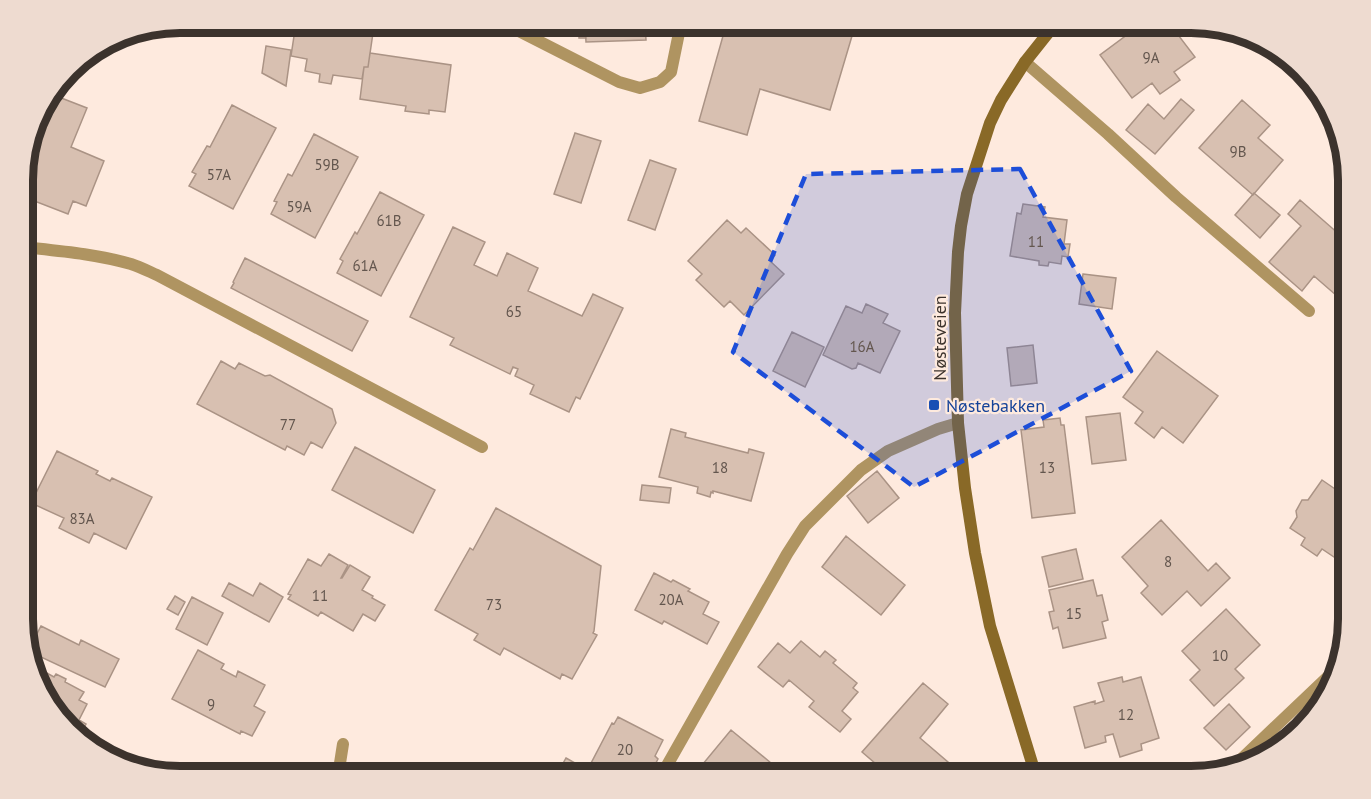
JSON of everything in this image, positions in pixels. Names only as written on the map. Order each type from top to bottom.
[{"type":"main road","name":"Nøsteveien","points":[[1033,766],[990,626],[975,553],[958,423],[955,313],[961,226],[967,194],[990,123],[1001,100],[1025,62],[1047,33]]},
{"type":"street","points":[[524,33],[619,82],[640,88],[660,82],[671,72],[679,33]]},
{"type":"street","points":[[1025,62],[1176,197],[1309,311]]},
{"type":"street","points":[[33,248],[104,258],[131,264],[157,275],[482,447]]},
{"type":"street","points":[[667,766],[805,525],[861,470],[888,451],[938,429],[958,423]]},
{"type":"street","points":[[1244,756],[1325,679]]},
{"type":"street","points":[[340,766],[343,744]]},
{"type":"highlighted area","points":[[1020,169],[1131,371],[914,487],[733,352],[806,174]]},
{"type":"building","points":[[294,33],[373,33],[368,67],[364,67],[362,79],[333,75],[331,84],[319,82],[320,74],[305,71],[307,59],[291,56]]},
{"type":"building","points":[[579,33],[586,33],[586,38],[579,38]]},
{"type":"building","points":[[586,33],[646,33],[646,40],[586,42]]},
{"type":"building","points":[[714,33],[841,33],[852,36],[830,110],[760,89],[747,135],[699,121],[723,36]]},
{"type":"building","points":[[1130,33],[1177,33],[1195,57],[1174,72],[1180,80],[1160,94],[1152,83],[1132,98],[1100,55]]},
{"type":"building","points":[[266,46],[291,50],[286,86],[262,73]]},
{"type":"building","points":[[370,53],[451,65],[445,112],[429,110],[429,114],[405,111],[406,106],[360,99],[364,67],[368,67]]},
{"type":"building","points":[[59,97],[87,108],[71,147],[104,161],[86,206],[73,201],[68,214],[33,200],[36,151],[44,123]]},
{"type":"building","points":[[1181,99],[1194,110],[1155,154],[1126,130],[1148,104],[1164,119]]},
{"type":"building","points":[[1242,100],[1270,125],[1258,138],[1283,160],[1253,195],[1199,148]]},
{"type":"building","points":[[232,105],[276,128],[233,209],[189,186],[196,174],[192,172],[207,146],[210,147]]},
{"type":"building","points":[[575,133],[601,141],[581,203],[554,194]]},
{"type":"building","points":[[314,134],[358,157],[315,238],[271,214],[277,202],[274,201],[288,174],[292,176]]},
{"type":"building","points":[[650,160],[676,169],[655,230],[628,220]]},
{"type":"building","points":[[380,192],[424,215],[381,296],[337,273],[343,261],[340,259]]},
{"type":"building","points":[[1254,193],[1280,215],[1260,238],[1235,215]]},
{"type":"building","points":[[1300,200],[1338,233],[1337,296],[1314,276],[1302,291],[1269,262],[1301,226],[1288,214]]},
{"type":"building","points":[[1023,204],[1045,207],[1043,217],[1067,220],[1064,244],[1070,244],[1068,257],[1062,256],[1061,264],[1049,262],[1048,266],[1039,265],[1039,261],[1010,256],[1017,213],[1021,214]]},
{"type":"building","points":[[727,220],[741,233],[746,228],[775,255],[770,261],[784,274],[744,315],[730,301],[724,307],[696,280],[702,274],[688,261]]},
{"type":"building","points":[[453,227],[485,242],[474,265],[497,276],[507,253],[538,268],[528,291],[582,316],[593,294],[623,308],[580,399],[576,397],[569,412],[530,394],[534,385],[515,376],[518,369],[513,367],[510,374],[450,345],[454,338],[410,317]]},
{"type":"building","points":[[245,258],[368,321],[352,351],[231,288]]},
{"type":"building","points":[[1083,274],[1116,278],[1112,309],[1079,304]]},
{"type":"building","points":[[866,304],[888,314],[883,323],[900,331],[880,373],[858,363],[856,368],[852,369],[823,355],[846,306],[862,313]]},
{"type":"building","points":[[792,332],[824,347],[805,387],[773,371]]},
{"type":"building","points":[[1033,345],[1037,383],[1011,386],[1007,348]]},
{"type":"building","points":[[1157,351],[1218,396],[1183,443],[1162,427],[1154,438],[1135,423],[1143,412],[1123,397]]},
{"type":"building","points":[[221,361],[235,369],[239,363],[265,376],[270,375],[332,409],[336,423],[322,448],[311,442],[304,455],[287,446],[285,450],[197,404]]},
{"type":"building","points":[[1120,413],[1126,460],[1092,464],[1086,417]]},
{"type":"building","points":[[1060,418],[1061,425],[1064,425],[1075,513],[1032,518],[1021,430],[1044,427],[1043,420]]},
{"type":"building","points":[[671,429],[686,433],[685,437],[748,453],[749,449],[764,453],[751,501],[713,491],[710,497],[697,493],[698,487],[659,477]]},
{"type":"building","points":[[355,447],[435,490],[413,533],[332,490]]},
{"type":"building","points":[[57,451],[98,471],[96,474],[110,481],[112,478],[152,497],[126,549],[94,533],[89,543],[59,528],[64,518],[33,504],[33,499]]},
{"type":"building","points":[[877,471],[899,498],[868,523],[847,496]]},
{"type":"building","points":[[1322,480],[1338,491],[1337,559],[1322,549],[1317,556],[1301,545],[1305,538],[1290,528],[1297,517],[1296,511],[1302,500],[1308,500]]},
{"type":"building","points":[[642,485],[671,488],[669,503],[640,500]]},
{"type":"building","points":[[496,508],[601,566],[593,633],[597,635],[572,679],[562,674],[560,679],[504,648],[500,655],[474,640],[478,634],[435,610],[470,548],[473,550]]},
{"type":"building","points":[[1161,520],[1208,571],[1216,563],[1230,578],[1201,606],[1187,591],[1162,615],[1141,593],[1148,586],[1122,557]]},
{"type":"building","points":[[846,536],[905,585],[881,615],[822,567]]},
{"type":"building","points":[[1076,549],[1083,579],[1049,587],[1042,557]]},
{"type":"building","points":[[329,554],[348,565],[341,578],[350,565],[370,577],[362,590],[385,605],[375,621],[363,614],[353,631],[321,612],[318,616],[288,599],[291,595],[288,594],[308,559],[321,566]]},
{"type":"building","points":[[654,573],[671,582],[673,580],[709,602],[703,614],[719,622],[707,644],[664,621],[662,624],[635,610]]},
{"type":"building","points":[[1093,580],[1097,596],[1102,595],[1108,620],[1102,622],[1106,638],[1063,648],[1058,627],[1053,629],[1049,612],[1054,611],[1049,590]]},
{"type":"building","points":[[229,583],[253,596],[260,583],[283,597],[269,622],[222,596]]},
{"type":"building","points":[[175,596],[185,602],[178,615],[167,609]]},
{"type":"building","points":[[192,597],[223,613],[207,645],[176,629]]},
{"type":"building","points":[[1226,609],[1260,645],[1235,669],[1244,678],[1214,706],[1190,680],[1200,670],[1182,651]]},
{"type":"building","points":[[41,626],[79,645],[81,640],[119,659],[105,687],[38,656],[34,639]]},
{"type":"building","points":[[801,641],[820,657],[825,651],[836,660],[833,663],[857,683],[853,688],[858,692],[842,711],[851,719],[840,732],[809,707],[814,701],[789,680],[783,687],[758,667],[778,643],[790,653]]},
{"type":"building","points":[[198,650],[224,664],[221,669],[236,677],[238,671],[265,685],[254,706],[265,712],[252,736],[241,731],[240,734],[172,699]]},
{"type":"building","points":[[43,671],[54,677],[56,674],[66,679],[65,682],[84,692],[79,700],[87,704],[79,720],[86,724],[83,730],[69,716],[48,684]]},
{"type":"building","points":[[1122,677],[1123,682],[1141,677],[1159,738],[1141,744],[1142,750],[1120,757],[1113,734],[1105,736],[1106,742],[1085,748],[1074,707],[1104,701],[1098,683]]},
{"type":"building","points":[[923,683],[948,704],[920,738],[953,766],[878,766],[862,752]]},
{"type":"building","points":[[1229,704],[1250,727],[1226,750],[1204,728]]},
{"type":"building","points":[[618,717],[663,740],[655,756],[658,759],[654,766],[590,766],[612,723],[614,724]]},
{"type":"building","points":[[731,730],[771,763],[768,766],[701,766]]},
{"type":"building","points":[[566,758],[580,766],[562,766]]},
{"type":"place","name":"Nøstebakken","points":[[934,405]]}]
